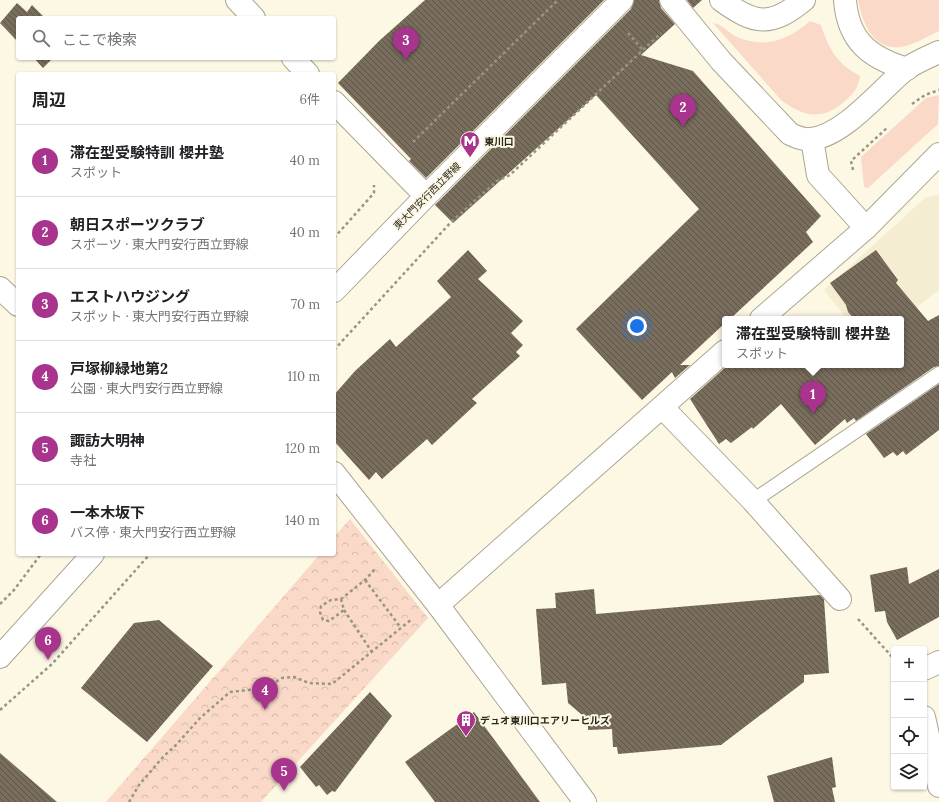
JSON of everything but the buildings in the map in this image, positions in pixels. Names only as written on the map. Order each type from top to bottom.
[{"type":"street","points":[[237,0],[252,16]]},
{"type":"street","name":"東大門安行西立野線","points":[[336,289],[426,196],[622,0]]},
{"type":"street","points":[[671,0],[721,61],[790,134],[800,138],[812,139],[830,132],[847,122],[907,68],[939,52]]},
{"type":"street","points":[[721,0],[737,12],[751,18],[765,19],[776,18],[788,13],[804,0]]},
{"type":"street","points":[[845,0],[849,23],[859,41],[869,53],[886,62],[907,68]]},
{"type":"street","points":[[294,60],[306,72]]},
{"type":"street","points":[[336,104],[426,196]]},
{"type":"street","points":[[812,139],[818,176],[866,228]]},
{"type":"street","points":[[764,316],[866,228],[939,154]]},
{"type":"street","points":[[0,288],[16,303]]},
{"type":"street","points":[[438,605],[722,354]]},
{"type":"street","points":[[662,407],[753,502],[840,599]]},
{"type":"street","points":[[336,476],[438,605],[585,802]]},
{"type":"street","points":[[0,656],[91,556]]},
{"type":"street","points":[[927,667],[939,662]]},
{"type":"street","points":[[924,718],[939,786]]},
{"type":"lane","points":[[753,502],[939,374]]},
{"type":"path","points":[[407,144],[413,142],[558,0]]},
{"type":"path","points":[[336,348],[452,221],[497,181],[510,176],[662,33]]},
{"type":"path","points":[[628,34],[643,50]]},
{"type":"path","points":[[909,106],[925,95],[939,90]]},
{"type":"path","points":[[854,176],[851,161],[892,123]]},
{"type":"path","points":[[336,236],[374,193],[374,180]]},
{"type":"path","points":[[0,604],[14,590],[40,556]]},
{"type":"path","points":[[0,710],[52,664],[148,556]]},
{"type":"path","points":[[344,610],[329,621],[323,620],[320,612],[321,606],[331,600],[341,599],[365,580],[378,566]]},
{"type":"path","points":[[365,580],[401,628]]},
{"type":"path","points":[[341,599],[344,610],[372,652]]},
{"type":"path","points":[[129,802],[139,786],[163,757],[176,746],[200,718],[230,692],[258,689],[282,678],[294,677],[309,683],[332,684],[415,616]]},
{"type":"path","points":[[856,616],[891,656]]},
{"type":"shaded area","points":[[939,195],[939,290],[904,317],[845,316],[824,290],[926,197]]},
{"type":"green space","points":[[858,0],[939,0],[939,31],[906,46],[891,47],[883,44],[876,40],[866,26]]},
{"type":"green space","points":[[810,21],[821,25],[834,55],[845,66],[860,76],[857,88],[845,101],[829,112],[821,114],[805,113],[789,106],[781,100],[713,23],[720,25],[731,34],[748,41],[767,42],[785,38],[802,28]]},
{"type":"green space","points":[[939,95],[938,124],[868,188],[864,187],[861,157],[926,98]]},
{"type":"green space","points":[[350,519],[428,618],[261,802],[106,802],[318,556],[336,556],[336,535]]},
{"type":"place","name":"エストハウジング","points":[[406,60]]},
{"type":"place","name":"朝日スポーツクラブ","points":[[683,127]]},
{"type":"place","name":"東川口","points":[[470,158]]},
{"type":"place","name":"滞在型受験特訓 櫻井塾","points":[[813,414]]},
{"type":"place","name":"一本木坂下","points":[[48,660]]},
{"type":"place","name":"戸塚柳緑地第2","points":[[265,710]]},
{"type":"place","name":"デュオ東川口エアリーヒルズ","points":[[466,737]]},
{"type":"place","name":"諏訪大明神","points":[[284,791]]}]
